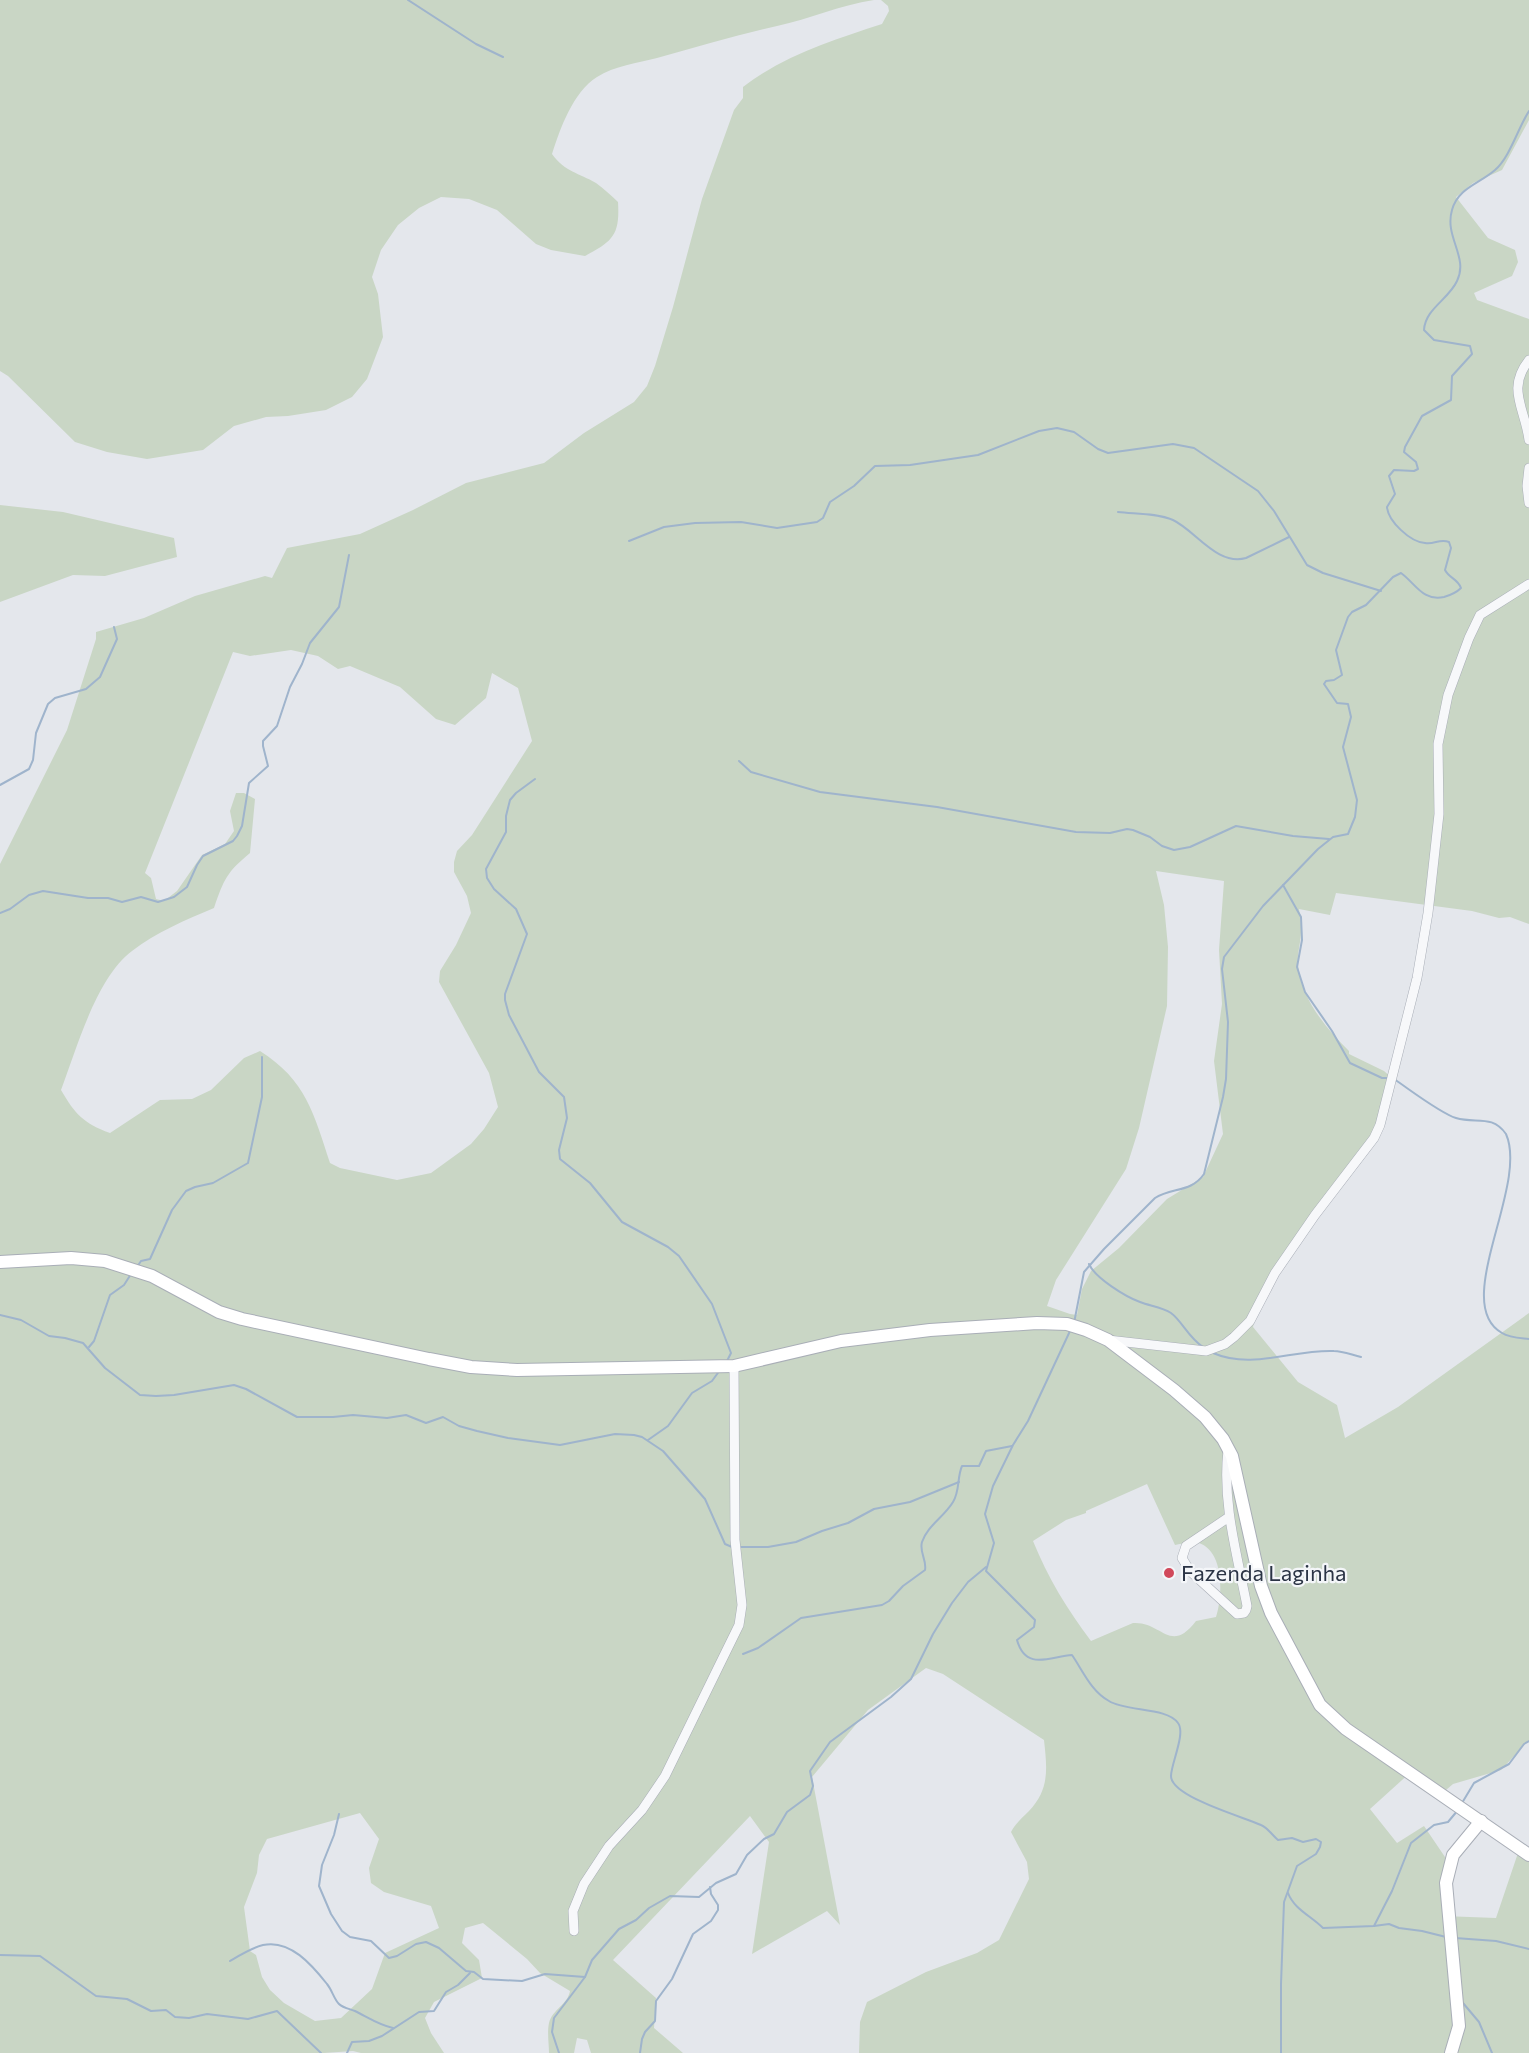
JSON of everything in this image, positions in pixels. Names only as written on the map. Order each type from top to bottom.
[{"type":"main road","points":[[0,1262],[71,1258],[105,1261],[152,1276],[202,1304],[242,1319],[471,1367],[517,1370],[734,1366],[841,1341],[921,1330],[1051,1323],[1067,1324],[1086,1330],[1108,1340],[1190,1404],[1205,1417],[1229,1448],[1261,1586],[1271,1613],[1320,1705],[1346,1729],[1529,1855]]},
{"type":"main road","points":[[1451,2053],[1459,2026],[1446,1883],[1453,1855],[1481,1821]]},
{"type":"street","points":[[1529,360],[1521,371],[1516,388],[1529,440]]},
{"type":"street","points":[[1529,468],[1527,486],[1529,503]]},
{"type":"street","points":[[1108,1340],[1206,1351],[1225,1344],[1250,1321],[1275,1273],[1315,1215],[1374,1138],[1380,1125],[1417,978],[1428,912],[1439,814],[1438,744],[1448,695],[1474,624],[1480,615],[1529,584]]},
{"type":"street","points":[[574,1931],[573,1911],[584,1884],[609,1846],[642,1810],[665,1776],[739,1625],[742,1605],[735,1540],[734,1366]]},
{"type":"street","points":[[1229,1448],[1226,1480],[1229,1517],[1247,1606],[1246,1610],[1240,1614],[1237,1614],[1190,1571],[1182,1558],[1186,1546],[1229,1517]]},
{"type":"green space","points":[[0,0],[874,0],[626,65],[597,77],[574,101],[552,154],[562,165],[596,183],[618,202],[616,230],[608,241],[585,256],[551,250],[536,244],[497,210],[469,199],[441,197],[419,208],[398,225],[381,250],[372,277],[378,294],[383,337],[367,379],[352,397],[326,410],[266,417],[234,426],[203,450],[147,459],[107,452],[75,442],[8,376],[0,371]]},
{"type":"green space","points":[[881,0],[1529,0],[1529,120],[1502,170],[1473,183],[1456,197],[1488,238],[1515,250],[1518,262],[1512,276],[1474,293],[1477,300],[1529,319],[1529,924],[1510,917],[1499,918],[1472,911],[1336,893],[1330,915],[1299,909],[1301,938],[1298,965],[1300,978],[1309,1001],[1332,1033],[1349,1051],[1349,1054],[1384,1071],[1393,1079],[1374,1131],[1347,1173],[1299,1231],[1257,1312],[1253,1327],[1298,1382],[1337,1405],[1345,1438],[1398,1407],[1529,1313],[1529,1740],[1501,1770],[1453,1784],[1446,1790],[1412,1771],[1370,1809],[1397,1843],[1424,1826],[1445,1857],[1443,1916],[1496,1918],[1518,1853],[1529,1859],[1529,2053],[859,2053],[860,2022],[867,2002],[926,1972],[977,1953],[999,1940],[1029,1879],[1027,1862],[1011,1832],[1041,1795],[1046,1778],[1044,1740],[943,1674],[926,1668],[868,1710],[812,1777],[840,1925],[827,1911],[752,1954],[769,1842],[750,1816],[613,1960],[656,1998],[654,2028],[683,2053],[591,2053],[587,2040],[577,2038],[574,2053],[549,2053],[549,2023],[553,2014],[569,1996],[570,1991],[540,1973],[527,1959],[483,1923],[465,1928],[462,1943],[479,1960],[482,1978],[434,2002],[425,2018],[431,2033],[444,2053],[361,2053],[353,2051],[324,2053],[0,2053],[0,864],[67,730],[96,639],[96,632],[144,618],[195,596],[265,576],[272,578],[287,548],[360,534],[466,483],[544,463],[584,433],[634,402],[647,386],[655,366],[702,199],[734,110],[743,98],[743,87],[792,57],[882,24],[889,11],[888,6]],"holes":[[[291,650],[318,656],[338,669],[350,666],[400,687],[436,719],[455,725],[486,698],[492,673],[518,688],[532,741],[472,835],[457,851],[454,872],[467,896],[471,913],[456,945],[440,971],[439,982],[489,1073],[498,1107],[471,1144],[431,1173],[397,1180],[340,1168],[330,1163],[313,1114],[298,1086],[276,1062],[260,1051],[244,1058],[211,1090],[192,1099],[160,1100],[110,1133],[81,1117],[61,1090],[89,1015],[108,978],[119,963],[151,938],[214,908],[227,877],[250,853],[255,799],[244,793],[236,793],[230,811],[234,831],[225,844],[202,855],[177,891],[164,901],[156,899],[151,878],[145,873],[233,652],[250,656]],[[1156,871],[1224,881],[1219,950],[1222,1004],[1214,1061],[1223,1134],[1203,1177],[1167,1199],[1119,1248],[1091,1271],[1082,1289],[1077,1315],[1070,1314],[1047,1306],[1056,1280],[1126,1169],[1139,1128],[1167,1006],[1168,947],[1164,905]],[[1147,1484],[1175,1545],[1194,1542],[1212,1552],[1219,1573],[1220,1585],[1216,1617],[1196,1621],[1187,1631],[1179,1635],[1172,1636],[1143,1624],[1133,1623],[1091,1641],[1059,1593],[1033,1541],[1066,1520],[1086,1513],[1086,1511]],[[360,1813],[379,1839],[369,1868],[371,1883],[384,1892],[431,1906],[439,1928],[385,1953],[372,1989],[341,2018],[315,2021],[284,2003],[270,1990],[262,1977],[256,1955],[250,1951],[244,1907],[257,1873],[259,1855],[267,1839]]]},
{"type":"green space","points":[[0,505],[63,512],[174,538],[177,557],[105,576],[73,575],[0,602]]},
{"type":"waterway","points":[[408,0],[476,44],[503,57]]},
{"type":"waterway","points":[[1074,1323],[1084,1272],[1104,1249],[1155,1198],[1187,1187],[1204,1174],[1226,1079],[1228,1022],[1222,969],[1224,957],[1263,906],[1318,849],[1333,837],[1348,834],[1355,817],[1357,800],[1343,747],[1351,717],[1348,704],[1337,703],[1324,684],[1342,675],[1336,650],[1348,617],[1352,612],[1366,605],[1393,577],[1401,573],[1430,597],[1444,597],[1461,588],[1445,570],[1451,548],[1449,542],[1419,542],[1407,535],[1391,518],[1387,507],[1395,494],[1389,476],[1394,470],[1414,471],[1418,469],[1416,462],[1404,452],[1405,447],[1422,416],[1451,400],[1452,376],[1472,354],[1470,346],[1434,340],[1424,330],[1428,316],[1449,293],[1460,272],[1459,255],[1451,229],[1452,210],[1464,191],[1489,175],[1500,164],[1529,111]]},
{"type":"waterway","points":[[629,541],[664,527],[695,523],[741,522],[777,528],[817,522],[823,518],[830,502],[854,486],[875,466],[910,465],[978,455],[1039,431],[1057,428],[1074,432],[1098,449],[1108,453],[1173,444],[1194,448],[1258,491],[1274,511],[1307,565],[1323,573],[1381,591]]},
{"type":"waterway","points":[[1118,512],[1153,515],[1173,520],[1216,552],[1235,559],[1246,558],[1289,537]]},
{"type":"waterway","points":[[0,913],[10,909],[29,895],[43,891],[88,898],[108,898],[122,902],[141,897],[158,902],[174,897],[187,887],[203,856],[233,841],[242,826],[249,783],[268,766],[263,741],[277,726],[290,687],[310,643],[339,607],[349,555]]},
{"type":"waterway","points":[[0,785],[29,769],[33,760],[36,733],[48,704],[55,698],[86,689],[100,677],[117,639],[114,627]]},
{"type":"waterway","points":[[739,761],[751,772],[820,792],[937,807],[1076,832],[1110,833],[1127,829],[1150,837],[1162,846],[1174,850],[1190,847],[1236,826],[1293,836],[1329,839]]},
{"type":"waterway","points":[[535,779],[510,800],[506,816],[506,832],[486,869],[487,878],[494,889],[516,909],[527,934],[505,994],[509,1015],[539,1072],[564,1097],[567,1118],[559,1150],[560,1159],[590,1183],[622,1222],[668,1247],[679,1256],[712,1304],[731,1353],[727,1361]]},
{"type":"waterway","points":[[1283,885],[1301,917],[1302,940],[1297,967],[1305,992],[1332,1031],[1350,1063],[1382,1078],[1388,1078]]},
{"type":"waterway","points":[[137,1267],[141,1261],[150,1259],[172,1210],[186,1191],[213,1183],[248,1163],[262,1097],[262,1057]]},
{"type":"waterway","points":[[1394,1079],[1449,1115],[1463,1120],[1489,1122],[1501,1128],[1506,1134],[1510,1156],[1508,1183],[1486,1271],[1484,1297],[1488,1318],[1502,1333],[1529,1339]]},
{"type":"waterway","points":[[1089,1264],[1104,1281],[1127,1296],[1171,1313],[1203,1347]]},
{"type":"waterway","points":[[89,1347],[94,1341],[110,1295],[124,1285],[131,1274]]},
{"type":"waterway","points":[[0,1315],[21,1320],[49,1336],[83,1343],[105,1368],[140,1395],[174,1395],[234,1385],[246,1389],[297,1417],[353,1415],[387,1418],[406,1415],[426,1423],[443,1417],[459,1426],[477,1431],[560,1445],[615,1434],[642,1437],[663,1451],[705,1499],[725,1544],[732,1547]]},
{"type":"waterway","points":[[1070,1331],[1028,1421],[1013,1445],[993,1486],[985,1514],[994,1543],[986,1571],[1035,1620],[1034,1627],[1017,1640],[1026,1656],[1040,1660],[1072,1655],[1092,1686],[1109,1701],[1125,1707],[1165,1714],[1178,1723],[1180,1734],[1171,1776],[1174,1784],[1195,1799],[1261,1825],[1278,1840],[1292,1838],[1303,1842],[1316,1839],[1321,1842],[1316,1854],[1297,1866],[1284,1902],[1281,2053]]},
{"type":"waterway","points":[[1213,1353],[1243,1360],[1319,1351],[1337,1351],[1361,1357]]},
{"type":"waterway","points":[[648,1440],[668,1426],[692,1393],[712,1381],[720,1370]]},
{"type":"waterway","points":[[743,1654],[758,1648],[801,1618],[882,1605],[889,1601],[903,1586],[925,1570],[922,1542],[928,1531],[953,1502],[962,1466],[979,1466],[986,1451],[1012,1446]]},
{"type":"waterway","points":[[738,1547],[768,1547],[796,1542],[848,1523],[874,1509],[910,1502],[959,1482]]},
{"type":"waterway","points":[[559,2053],[552,2032],[554,2018],[585,1977],[592,1960],[619,1929],[670,1896],[699,1897],[716,1883],[736,1874],[747,1855],[764,1839],[774,1834],[787,1812],[810,1795],[813,1786],[810,1771],[830,1742],[891,1697],[911,1679],[933,1634],[952,1603],[968,1582],[986,1567]]},
{"type":"waterway","points":[[1462,1803],[1474,1783],[1509,1764],[1524,1744],[1529,1741]]},
{"type":"waterway","points":[[1374,1926],[1392,1891],[1411,1843],[1434,1825],[1448,1822],[1458,1810]]},
{"type":"waterway","points":[[339,1814],[334,1835],[322,1865],[319,1886],[331,1914],[342,1931],[350,1937],[371,1941],[389,1958],[397,1956],[416,1944],[426,1942],[439,1948],[466,1971],[474,1972],[483,1979],[522,1981],[545,1974],[585,1977]]},
{"type":"waterway","points":[[640,2053],[645,2032],[655,2021],[656,2001],[672,1979],[693,1934],[711,1921],[718,1910],[710,1887]]},
{"type":"waterway","points":[[1288,1893],[1299,1908],[1323,1928],[1389,1924],[1446,1937]]},
{"type":"waterway","points":[[1455,1938],[1496,1941],[1529,1949]]},
{"type":"waterway","points":[[230,1961],[263,1945],[282,1946],[300,1955],[329,1986],[341,2005],[393,2028]]},
{"type":"waterway","points":[[0,1955],[40,1956],[96,1996],[127,1999],[151,2011],[166,2010],[175,2017],[189,2018],[207,2014],[248,2019],[277,2011],[321,2053]]},
{"type":"waterway","points":[[347,2053],[352,2042],[369,2041],[382,2036],[419,2012],[434,2011],[446,1992],[458,1985],[470,1973]]},
{"type":"waterway","points":[[1463,2003],[1479,2022],[1492,2053]]},
{"type":"place","name":"Fazenda Laginha","points":[[1169,1573]]}]
